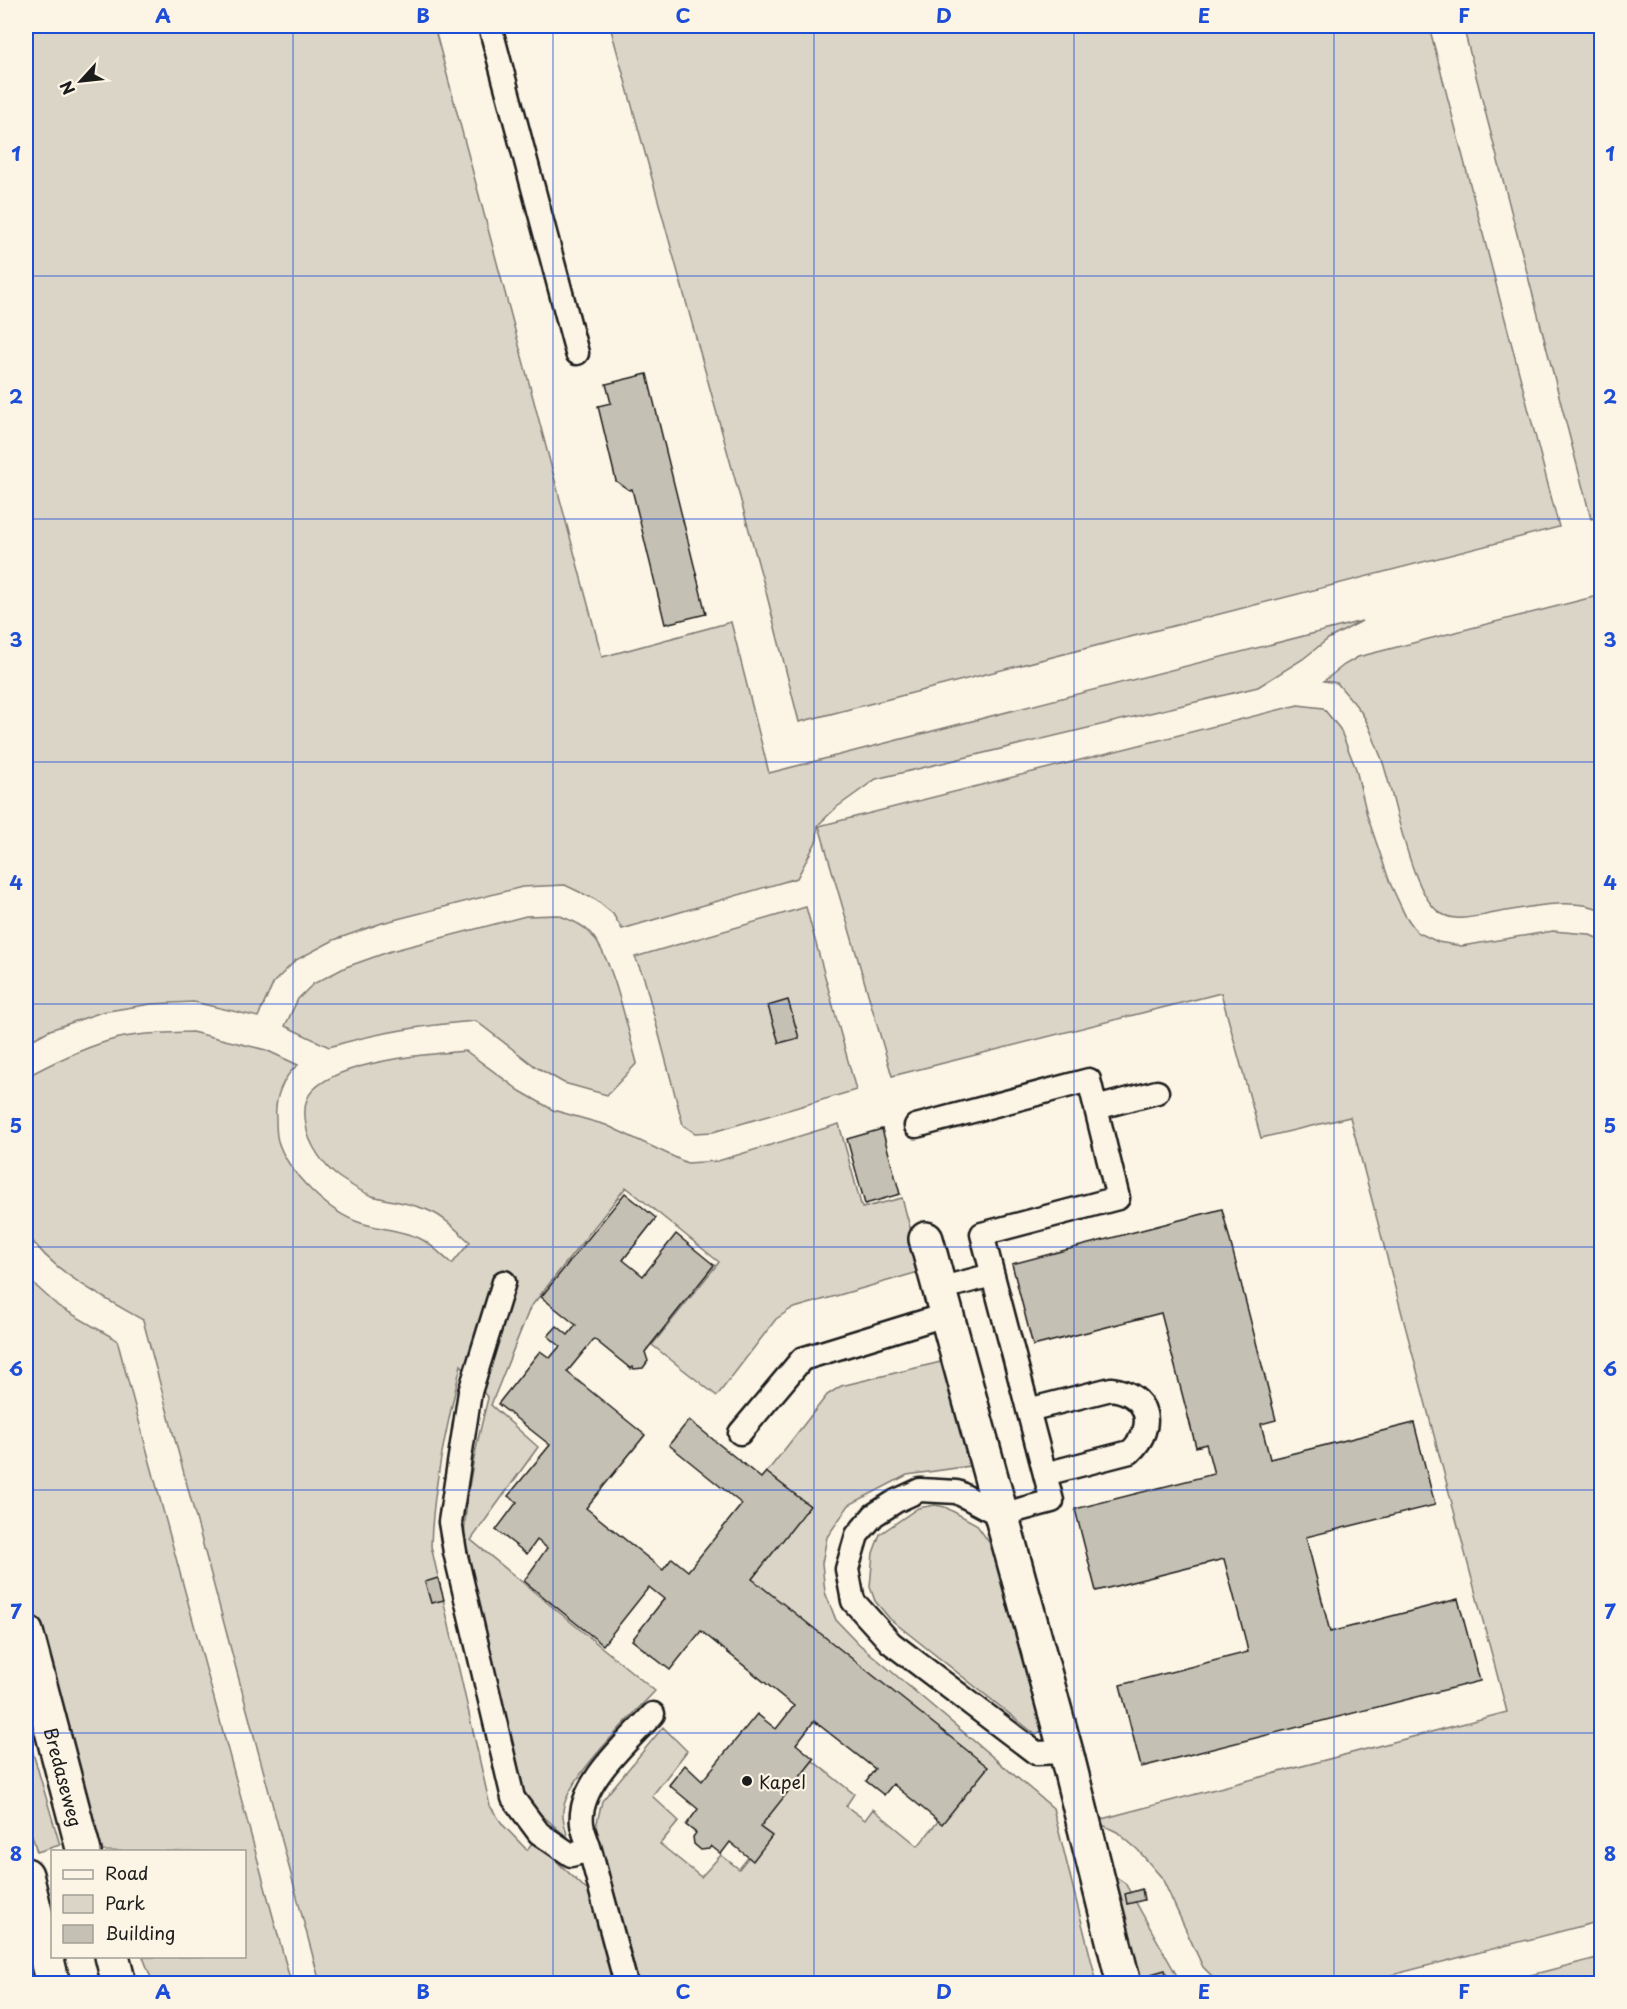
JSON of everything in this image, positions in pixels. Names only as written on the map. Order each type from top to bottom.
[{"type":"street","points":[[926,1239],[1066,1752],[1124,1983]]},
{"type":"street","name":"Bredaseweg","points":[[26,1632],[84,1850]]},
{"type":"street","points":[[26,1875],[53,1983]]},
{"type":"street","points":[[113,1958],[119,1983]]},
{"type":"lane","points":[[490,26],[578,353]]},
{"type":"lane","points":[[916,1126],[1089,1080],[1118,1198],[982,1234],[1052,1501],[1000,1515],[957,1492],[920,1490],[874,1515],[857,1535],[847,1569],[853,1601],[891,1643],[1036,1753],[1066,1752]]},
{"type":"lane","points":[[1096,1108],[1157,1092]]},
{"type":"lane","points":[[740,1433],[802,1359],[942,1302],[992,1275]]},
{"type":"lane","points":[[504,1282],[470,1392],[450,1522],[455,1552],[513,1798],[539,1833],[571,1855],[590,1850]]},
{"type":"lane","points":[[1028,1410],[1111,1389],[1123,1390],[1134,1396],[1146,1416],[1145,1430],[1140,1442],[1130,1452],[1045,1474]]},
{"type":"lane","points":[[626,1983],[582,1823],[584,1799],[599,1775],[653,1714]]},
{"type":"green space","points":[[26,26],[434,26],[602,657],[731,622],[769,773],[1362,621],[1328,639],[1303,659],[1258,687],[876,779],[837,807],[818,825],[817,840],[797,878],[622,929],[613,914],[596,900],[565,885],[522,887],[382,923],[334,940],[296,960],[274,982],[258,1017],[194,1002],[151,1004],[102,1012],[50,1030],[26,1043]]},
{"type":"green space","points":[[610,26],[1429,26],[1559,527],[799,722],[765,588]]},
{"type":"green space","points":[[1463,26],[1601,26],[1601,517],[1591,519]]},
{"type":"green space","points":[[1601,595],[1601,910],[1589,906],[1560,904],[1464,918],[1444,915],[1432,906],[1413,868],[1381,757],[1366,720],[1337,683],[1324,681],[1358,657]]},
{"type":"green space","points":[[1298,705],[1323,708],[1340,729],[1356,769],[1367,815],[1390,883],[1405,915],[1417,932],[1438,942],[1462,946],[1553,931],[1588,934],[1601,940],[1601,1921],[1361,1983],[1219,1983],[1203,1967],[1162,1878],[1138,1850],[1117,1832],[1094,1821],[1507,1712],[1350,1117],[1261,1138],[1221,993],[892,1076],[819,826]]},
{"type":"green space","points":[[806,907],[856,1090],[713,1132],[695,1133],[683,1125],[644,978],[635,957]]},
{"type":"green space","points":[[558,915],[584,928],[599,946],[613,977],[624,1014],[637,1063],[607,1095],[564,1083],[536,1067],[476,1021],[401,1030],[329,1047],[285,1026],[298,999],[313,984],[346,967],[391,951],[526,916]]},
{"type":"green space","points":[[192,1032],[266,1050],[298,1065],[288,1075],[278,1096],[276,1130],[283,1153],[300,1178],[323,1201],[349,1218],[419,1238],[452,1264],[470,1242],[448,1222],[427,1210],[364,1192],[334,1174],[318,1155],[307,1132],[305,1107],[313,1090],[326,1080],[343,1072],[385,1061],[466,1051],[520,1091],[553,1110],[606,1125],[687,1163],[718,1161],[839,1124],[862,1208],[902,1198],[922,1271],[791,1309],[776,1319],[717,1396],[652,1345],[719,1262],[626,1187],[530,1308],[491,1405],[538,1447],[471,1540],[655,1691],[601,1749],[575,1783],[563,1811],[568,1838],[528,1803],[521,1792],[464,1543],[469,1488],[488,1398],[461,1365],[438,1478],[431,1546],[490,1806],[503,1825],[527,1850],[534,1840],[589,1892],[615,1983],[320,1983],[143,1320],[64,1272],[37,1247],[26,1232],[26,1077],[87,1048],[118,1038]]},
{"type":"green space","points":[[26,1277],[58,1306],[117,1340],[291,1983],[153,1983],[143,1958],[246,1958],[246,1850],[101,1850],[70,1748],[26,1581]]},
{"type":"green space","points":[[945,1361],[970,1466],[907,1475],[849,1505],[827,1537],[822,1563],[825,1592],[836,1620],[859,1644],[1053,1808],[1097,1983],[639,1983],[596,1827],[602,1801],[663,1727],[687,1751],[652,1796],[679,1821],[660,1844],[701,1877],[721,1855],[739,1869],[754,1850],[743,1840],[793,1745],[854,1794],[846,1806],[865,1820],[873,1809],[918,1846],[970,1782],[735,1591],[752,1491],[827,1395],[841,1386]]},
{"type":"green space","points":[[935,1505],[945,1507],[976,1524],[999,1556],[1044,1730],[1036,1735],[890,1619],[875,1601],[870,1587],[873,1553],[880,1534],[918,1508]]},
{"type":"green space","points":[[26,1729],[60,1845],[37,1852],[26,1815]]},
{"type":"green space","points":[[1108,1872],[1125,1883],[1181,1983],[1138,1983]]},
{"type":"green space","points":[[1601,1957],[1601,1983],[1499,1983]]},
{"type":"building","points":[[647,374],[706,614],[665,624],[632,489],[629,490],[616,481],[598,406],[611,403],[606,384]]},
{"type":"building","points":[[788,1000],[799,1038],[779,1043],[768,1006]]},
{"type":"building","points":[[882,1129],[900,1194],[865,1204],[847,1139]]},
{"type":"building","points":[[625,1193],[656,1218],[623,1260],[643,1276],[676,1234],[714,1265],[645,1352],[648,1361],[643,1368],[634,1369],[633,1367],[631,1369],[594,1339],[567,1372],[645,1435],[586,1508],[663,1570],[672,1558],[688,1571],[742,1504],[669,1445],[689,1420],[761,1478],[766,1472],[810,1506],[752,1579],[988,1767],[942,1824],[893,1784],[884,1795],[866,1781],[875,1769],[814,1721],[796,1744],[814,1759],[760,1827],[772,1836],[753,1861],[730,1842],[721,1854],[711,1846],[709,1849],[701,1850],[694,1844],[693,1837],[696,1833],[686,1825],[698,1809],[669,1785],[685,1765],[702,1781],[757,1714],[776,1729],[794,1706],[701,1631],[670,1670],[632,1640],[664,1599],[649,1587],[603,1645],[524,1581],[547,1548],[537,1540],[527,1554],[496,1530],[517,1502],[508,1496],[550,1445],[498,1404],[540,1351],[550,1358],[560,1346],[548,1336],[557,1326],[568,1335],[576,1325],[541,1297]]},
{"type":"building","points":[[1222,1209],[1276,1420],[1261,1424],[1270,1459],[1414,1423],[1435,1505],[1306,1537],[1330,1632],[1458,1599],[1480,1681],[1141,1767],[1120,1685],[1248,1652],[1245,1638],[1224,1559],[1096,1591],[1075,1509],[1214,1474],[1206,1444],[1196,1447],[1161,1313],[1033,1346],[1012,1264]]},
{"type":"building","points":[[438,1578],[444,1600],[431,1603],[425,1582]]},
{"type":"building","points":[[1142,1889],[1144,1900],[1127,1904],[1125,1894]]},
{"type":"building","points":[[1165,1970],[1169,1984],[1154,1984],[1151,1974]]},
{"type":"place","name":"Kapel","points":[[747,1781]]}]
